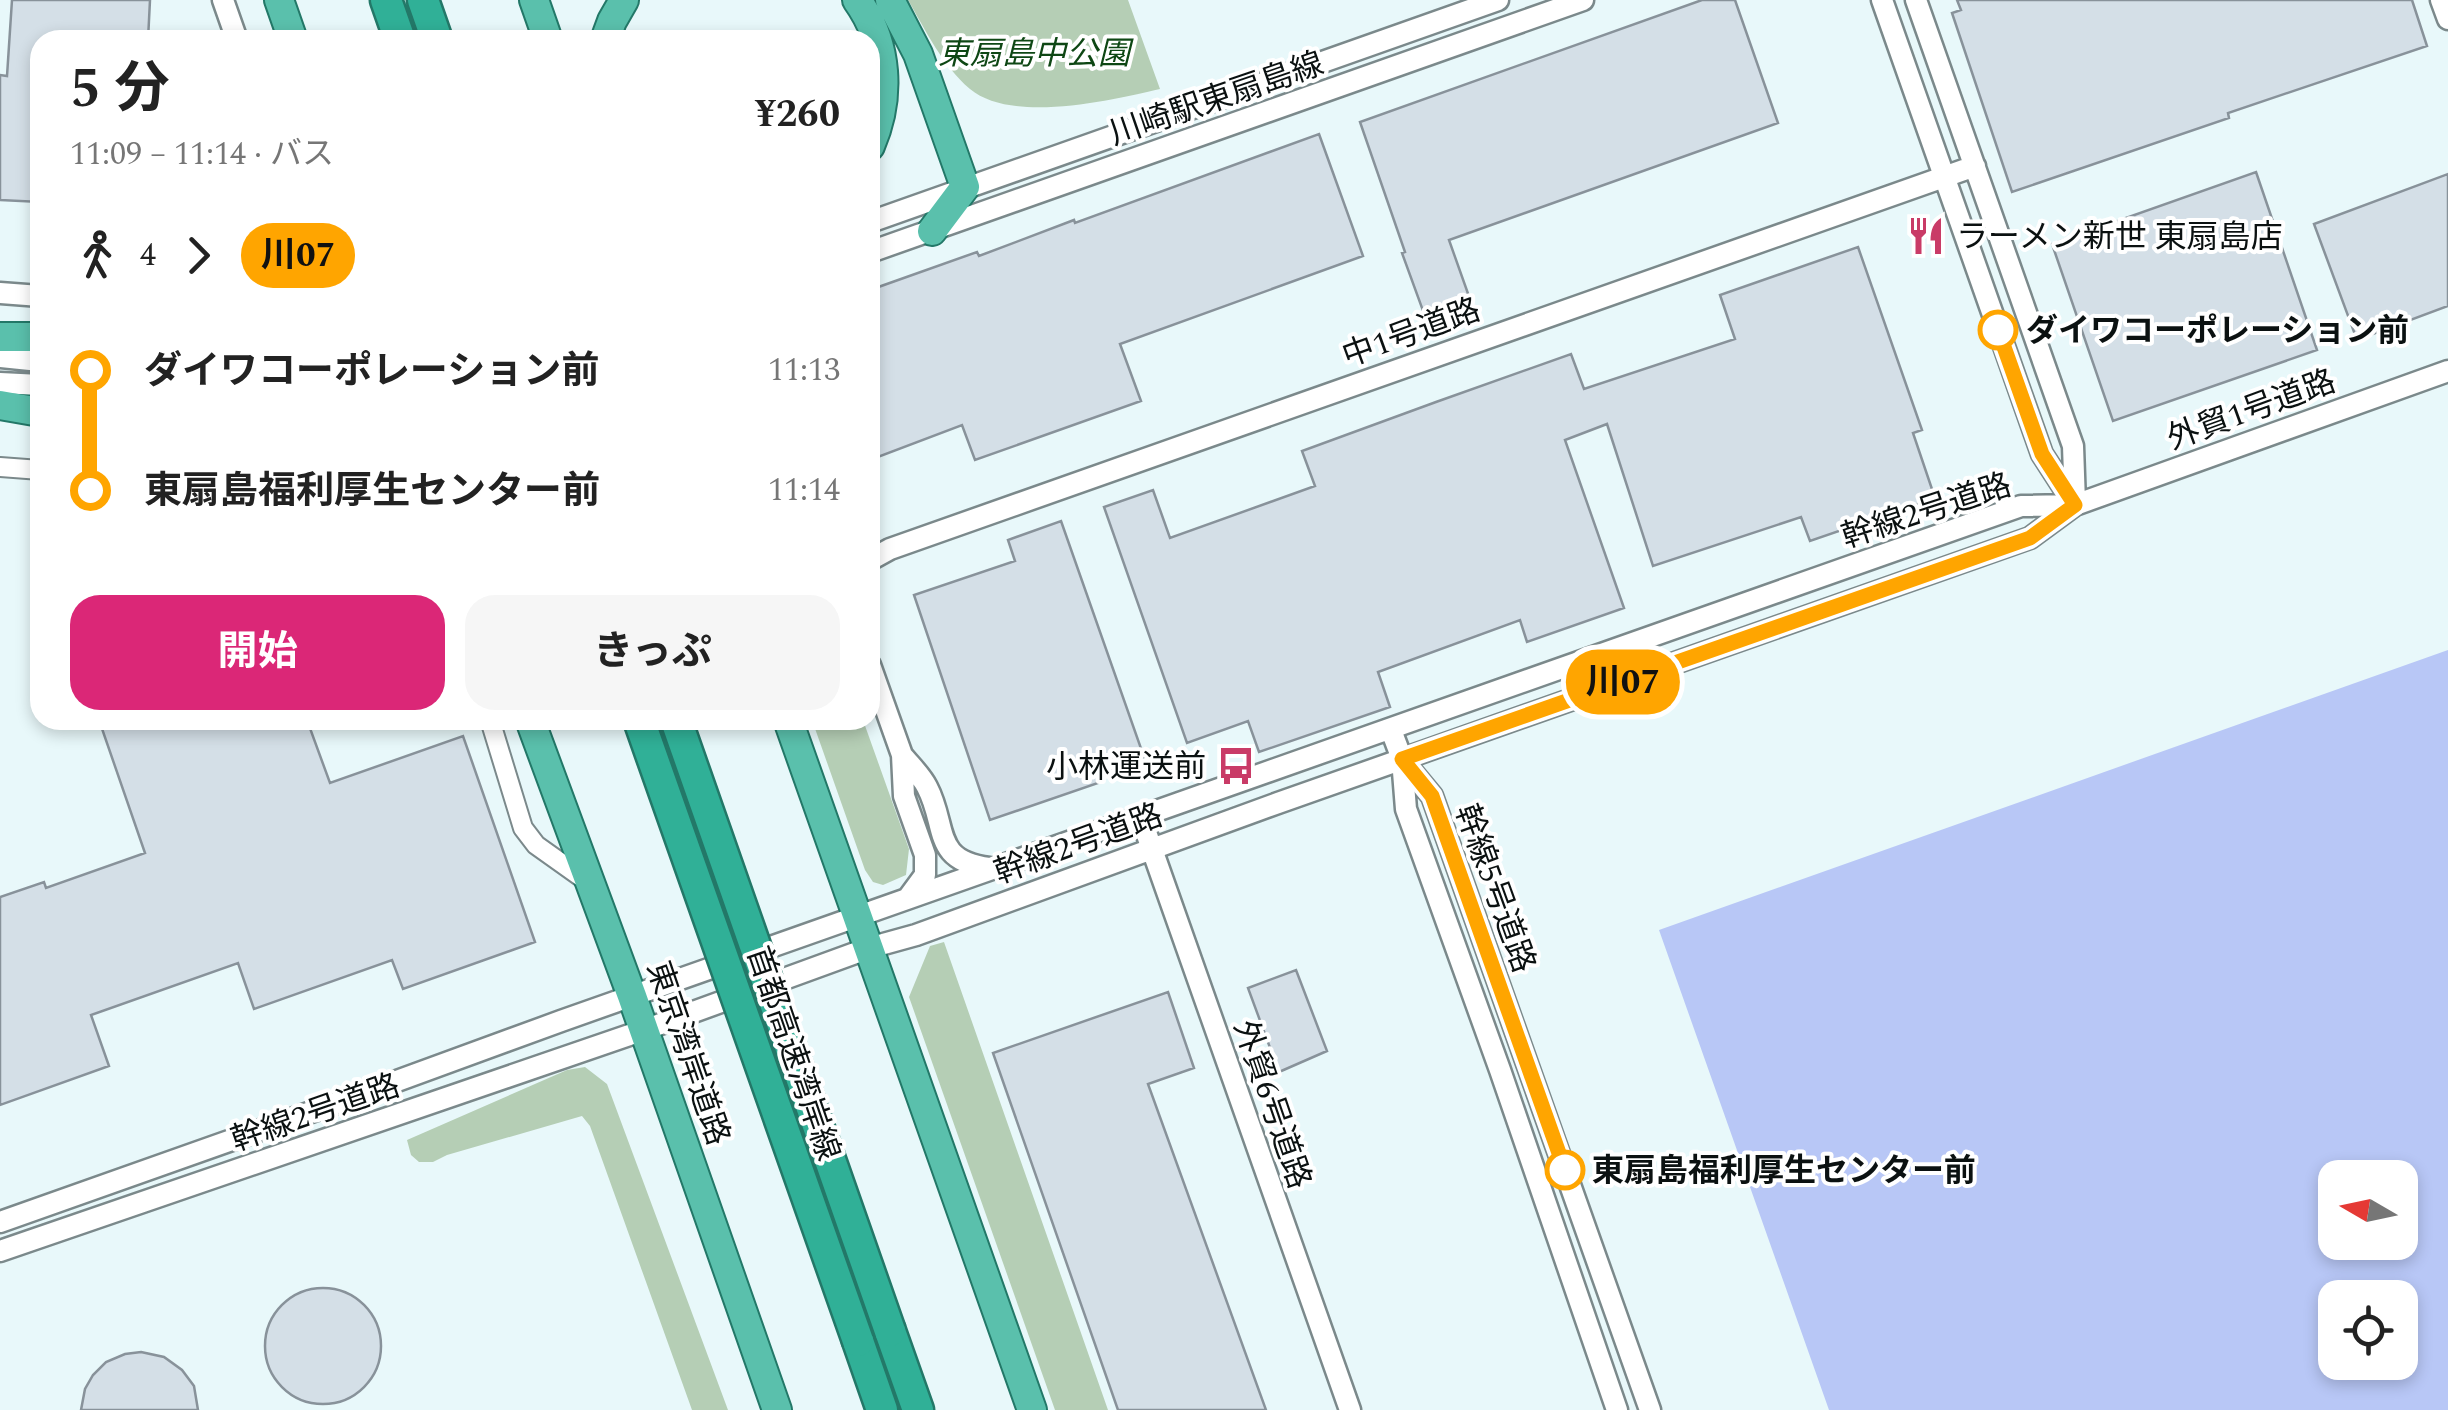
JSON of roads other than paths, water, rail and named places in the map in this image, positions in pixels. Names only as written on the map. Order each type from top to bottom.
[{"type":"highway","points":[[280,0],[290,30]]},
{"type":"highway","points":[[386,0],[396,30]]},
{"type":"highway","points":[[423,0],[434,30]]},
{"type":"highway","points":[[534,0],[544,30]]},
{"type":"highway","points":[[610,30],[624,0]]},
{"type":"highway","points":[[857,0],[875,30]]},
{"type":"highway","points":[[890,0],[918,54],[966,187],[932,231]]},
{"type":"highway","points":[[880,52],[885,87],[880,116]]},
{"type":"highway","points":[[0,337],[30,337]]},
{"type":"highway","points":[[0,406],[30,410]]},
{"type":"highway","name":"東京湾岸道路","points":[[534,730],[778,1410]]},
{"type":"highway","name":"首都高速湾岸線","points":[[644,730],[882,1410]]},
{"type":"highway","name":"首都高速湾岸線","points":[[680,730],[918,1410]]},
{"type":"highway","points":[[792,730],[1032,1410]]},
{"type":"street","points":[[222,0],[233,30]]},
{"type":"street","name":"川崎駅東扇島線","points":[[880,218],[1498,0]]},
{"type":"street","name":"川崎駅東扇島線","points":[[880,249],[1582,0]]},
{"type":"street","points":[[1882,0],[2042,454],[2075,505]]},
{"type":"street","points":[[1916,0],[2073,446],[2075,505]]},
{"type":"street","points":[[2442,0],[2448,19]]},
{"type":"street","name":"中1号道路","points":[[880,554],[1975,166]]},
{"type":"street","points":[[0,293],[30,295]]},
{"type":"street","points":[[0,358],[30,360]]},
{"type":"street","name":"外貿1号道路","points":[[2075,505],[2448,371]]},
{"type":"street","points":[[0,383],[30,384]]},
{"type":"street","points":[[0,467],[30,469]]},
{"type":"street","name":"幹線2号道路","points":[[0,1222],[2021,506],[2075,505]]},
{"type":"street","name":"幹線2号道路","points":[[0,1251],[644,1030],[2030,538],[2075,505]]},
{"type":"street","points":[[880,693],[902,755],[904,796],[925,855],[925,875],[906,899]]},
{"type":"street","points":[[494,730],[523,828],[536,845],[592,884]]},
{"type":"street","points":[[1391,730],[1402,759]]},
{"type":"street","points":[[902,755],[926,786],[951,854],[966,864],[993,869]]},
{"type":"street","name":"幹線5号道路","points":[[1402,759],[1406,809],[1617,1410]]},
{"type":"street","name":"幹線5号道路","points":[[1402,759],[1432,796],[1650,1410]]},
{"type":"street","name":"外貿6号道路","points":[[1141,818],[1350,1410]]},
{"type":"water","points":[[2448,650],[2448,1410],[1829,1410],[1659,930]]},
{"type":"place","name":"ラーメン新世 東扇島店","points":[[1926,236]]},
{"type":"place","name":"ダイワコーポレーション前","points":[[1998,330]]},
{"type":"place","name":"小林運送前","points":[[1236,766]]},
{"type":"place","name":"東扇島福利厚生センター前","points":[[1565,1170]]},
{"type":"park label","name":"東扇島中公園","points":[[1034,53]]}]
